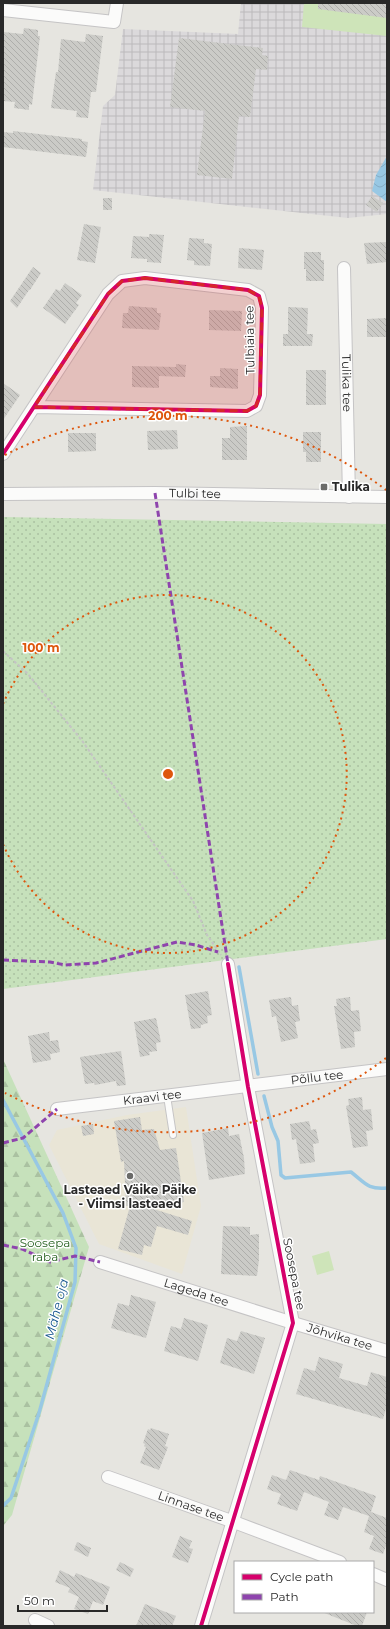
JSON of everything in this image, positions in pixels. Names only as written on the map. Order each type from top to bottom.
[{"type":"street","points":[[3,10],[114,22],[117,3]]},
{"type":"street","name":"Tulika tee","points":[[344,268],[349,497]]},
{"type":"street","name":"Tulbiaia tee","points":[[3,454],[108,294],[122,281],[145,278],[248,290],[259,296],[262,308],[260,395],[256,406],[247,411],[34,407]]},
{"type":"street","name":"Tulbi tee","points":[[3,494],[155,493],[387,497]]},
{"type":"street","name":"Soosepa tee","points":[[202,1626],[293,1323],[248,1087],[228,964]]},
{"type":"street","name":"Põllu tee","points":[[248,1087],[387,1069]]},
{"type":"street","name":"Kraavi tee","points":[[57,1109],[248,1087]]},
{"type":"street","name":"Lageda tee","points":[[100,1262],[293,1323]]},
{"type":"street","name":"Jõhvika tee","points":[[293,1323],[387,1351]]},
{"type":"street","name":"Linnase tee","points":[[108,1477],[337,1561]]},
{"type":"street","points":[[374,1574],[387,1580]]},
{"type":"street","points":[[34,1620],[48,1626]]},
{"type":"lane","points":[[167,1096],[173,1135]]},
{"type":"path","points":[[3,651],[28,674],[83,742],[193,901],[207,935],[228,964]]},
{"type":"highlighted area","points":[[145,278],[248,290],[259,296],[262,308],[260,395],[256,406],[247,411],[34,407],[108,294],[122,281]]},
{"type":"shaded area","points":[[241,3],[387,3],[387,214],[348,218],[93,190],[103,106],[115,95],[123,29],[238,34]]},
{"type":"shaded area","name":"Lasteaed Väike Päike - Viimsi lasteaed","points":[[186,1107],[201,1206],[182,1274],[99,1244],[49,1145],[57,1130],[127,1115]]},
{"type":"green space","points":[[304,3],[387,3],[387,36],[302,27]]},
{"type":"green space","points":[[3,517],[387,524],[387,939],[3,989]]},
{"type":"green space","name":"Soosepa raba","points":[[3,1059],[89,1247],[12,1515],[3,1526]]},
{"type":"green space","points":[[329,1251],[334,1270],[317,1275],[312,1256]]},
{"type":"water","points":[[387,156],[387,202],[372,191],[376,175]]},
{"type":"building","points":[[318,3],[387,3],[387,18],[318,9]]},
{"type":"building","points":[[24,28],[38,30],[38,36],[40,36],[32,105],[29,104],[29,110],[14,108],[15,102],[3,101],[3,32],[23,34]]},
{"type":"building","points":[[86,34],[103,36],[96,92],[91,92],[88,118],[76,117],[77,111],[51,108],[56,72],[58,72],[61,39],[85,42]]},
{"type":"building","points":[[179,38],[263,48],[262,55],[268,56],[267,70],[256,69],[250,117],[239,116],[232,179],[197,175],[205,111],[170,107]]},
{"type":"building","points":[[13,131],[82,139],[82,141],[88,142],[86,157],[3,147],[3,132],[13,133]]},
{"type":"building","points":[[372,196],[383,203],[377,212],[366,205]]},
{"type":"building","points":[[103,198],[112,198],[112,210],[103,210]]},
{"type":"building","points":[[84,224],[101,227],[95,263],[77,260]]},
{"type":"building","points":[[149,234],[164,235],[161,263],[147,262],[147,259],[131,258],[133,236],[149,237]]},
{"type":"building","points":[[189,238],[204,239],[204,243],[212,244],[210,266],[194,265],[194,261],[187,260]]},
{"type":"building","points":[[387,242],[387,262],[367,264],[364,243]]},
{"type":"building","points":[[239,248],[264,250],[262,270],[238,268]]},
{"type":"building","points":[[304,252],[321,252],[321,260],[324,260],[324,281],[306,281]]},
{"type":"building","points":[[33,267],[41,273],[17,308],[10,301]]},
{"type":"building","points":[[65,283],[82,295],[76,303],[79,305],[65,324],[43,308],[56,289],[60,291]]},
{"type":"building","points":[[129,306],[157,308],[157,313],[161,313],[159,330],[122,328],[123,313],[128,313]]},
{"type":"building","points":[[288,307],[308,308],[307,334],[313,334],[312,346],[283,346],[283,334],[288,334]]},
{"type":"building","points":[[209,310],[242,311],[241,331],[209,330]]},
{"type":"building","points":[[387,318],[387,337],[367,337],[367,319]]},
{"type":"building","points":[[176,364],[186,365],[185,377],[159,376],[159,388],[132,387],[132,366],[176,367]]},
{"type":"building","points":[[220,368],[238,369],[238,389],[210,387],[210,376],[220,376]]},
{"type":"building","points":[[306,370],[326,370],[326,405],[306,405]]},
{"type":"building","points":[[3,383],[20,395],[3,420]]},
{"type":"building","points":[[247,426],[247,460],[222,460],[222,438],[230,438],[230,427]]},
{"type":"building","points":[[177,430],[178,449],[148,450],[147,431]]},
{"type":"building","points":[[303,432],[321,432],[321,462],[306,462],[306,452],[303,452]]},
{"type":"building","points":[[68,433],[96,433],[96,451],[68,452]]},
{"type":"building","points":[[208,991],[212,1015],[207,1016],[208,1023],[201,1025],[201,1028],[191,1029],[185,995]]},
{"type":"building","points":[[291,997],[292,1006],[298,1005],[300,1021],[295,1022],[298,1038],[281,1042],[276,1016],[272,1017],[269,1000]]},
{"type":"building","points":[[350,997],[351,1011],[359,1010],[361,1031],[354,1032],[355,1047],[341,1049],[334,1006],[337,1006],[336,999]]},
{"type":"building","points":[[156,1018],[161,1042],[156,1043],[157,1051],[149,1052],[150,1055],[140,1057],[134,1022]]},
{"type":"building","points":[[49,1032],[50,1041],[58,1040],[60,1052],[50,1054],[51,1060],[33,1063],[28,1036]]},
{"type":"building","points":[[121,1051],[126,1085],[117,1086],[116,1081],[95,1085],[94,1083],[85,1084],[80,1057]]},
{"type":"building","points":[[362,1097],[363,1110],[371,1109],[373,1130],[366,1131],[368,1146],[353,1148],[346,1106],[349,1105],[348,1099]]},
{"type":"building","points":[[140,1117],[142,1130],[154,1129],[160,1150],[176,1148],[184,1202],[147,1207],[192,1221],[188,1235],[157,1226],[151,1247],[144,1245],[142,1255],[118,1249],[130,1206],[126,1206],[124,1161],[121,1162],[114,1121]]},
{"type":"building","points":[[309,1121],[311,1130],[316,1129],[319,1143],[313,1144],[315,1162],[300,1164],[296,1139],[292,1140],[290,1124]]},
{"type":"building","points":[[93,1124],[94,1134],[83,1136],[81,1126]]},
{"type":"building","points":[[228,1128],[229,1136],[239,1134],[244,1158],[245,1174],[209,1180],[202,1133]]},
{"type":"building","points":[[223,1226],[250,1227],[250,1235],[259,1234],[257,1276],[221,1274]]},
{"type":"building","points":[[131,1295],[156,1302],[146,1338],[111,1328],[118,1303],[129,1306]]},
{"type":"building","points":[[184,1318],[208,1325],[198,1361],[164,1351],[171,1326],[181,1329]]},
{"type":"building","points":[[241,1331],[265,1338],[254,1374],[220,1363],[227,1338],[237,1341]]},
{"type":"building","points":[[319,1357],[343,1364],[339,1378],[367,1386],[371,1372],[387,1377],[387,1405],[383,1419],[296,1394],[304,1368],[315,1371]]},
{"type":"building","points":[[151,1428],[169,1434],[165,1446],[168,1447],[159,1470],[140,1463],[146,1447],[143,1443],[148,1429],[150,1430]]},
{"type":"building","points":[[290,1470],[319,1480],[320,1476],[376,1496],[371,1512],[387,1518],[387,1543],[383,1554],[369,1549],[374,1536],[364,1532],[369,1516],[343,1507],[338,1520],[324,1515],[329,1502],[304,1492],[297,1511],[277,1504],[281,1494],[267,1489],[272,1475],[286,1480]]},
{"type":"building","points":[[180,1536],[192,1541],[189,1548],[193,1549],[188,1563],[172,1557]]},
{"type":"building","points":[[77,1542],[91,1548],[88,1557],[74,1550]]},
{"type":"building","points":[[120,1562],[134,1569],[130,1577],[116,1570]]},
{"type":"building","points":[[60,1570],[74,1577],[76,1573],[110,1587],[103,1605],[93,1601],[88,1614],[74,1609],[79,1597],[68,1592],[70,1588],[55,1582]]},
{"type":"building","points":[[145,1604],[176,1616],[172,1626],[136,1626]]},
{"type":"building","points":[[324,1613],[367,1613],[362,1626],[357,1626]]},
{"type":"waterway","points":[[239,967],[258,1074]]},
{"type":"waterway","points":[[264,1096],[272,1127],[278,1141],[281,1175],[285,1178],[351,1172],[371,1187],[387,1188]]},
{"type":"waterway","name":"Mähe oja","points":[[3,1100],[63,1213],[76,1248],[75,1282],[39,1413],[11,1498],[3,1506]]},
{"type":"marked path","points":[[155,493],[228,964]]},
{"type":"marked path","points":[[3,960],[50,962],[65,965],[96,963],[177,942],[196,945],[218,952]]},
{"type":"marked path","points":[[3,1143],[23,1138],[57,1109]]},
{"type":"marked path","points":[[3,1245],[22,1249],[50,1262],[75,1256],[100,1262]]},
{"type":"cycle path","points":[[3,454],[108,294],[122,281],[145,278],[248,290],[259,296],[262,308],[260,395],[256,406],[247,411],[34,407]]},
{"type":"cycle path","points":[[201,1626],[293,1323],[248,1087],[228,964]]},
{"type":"place","name":"Tulika","points":[[324,487]]},
{"type":"place","name":"Lasteaed Väike Päike - Viimsi lasteaed","points":[[130,1176]]}]
